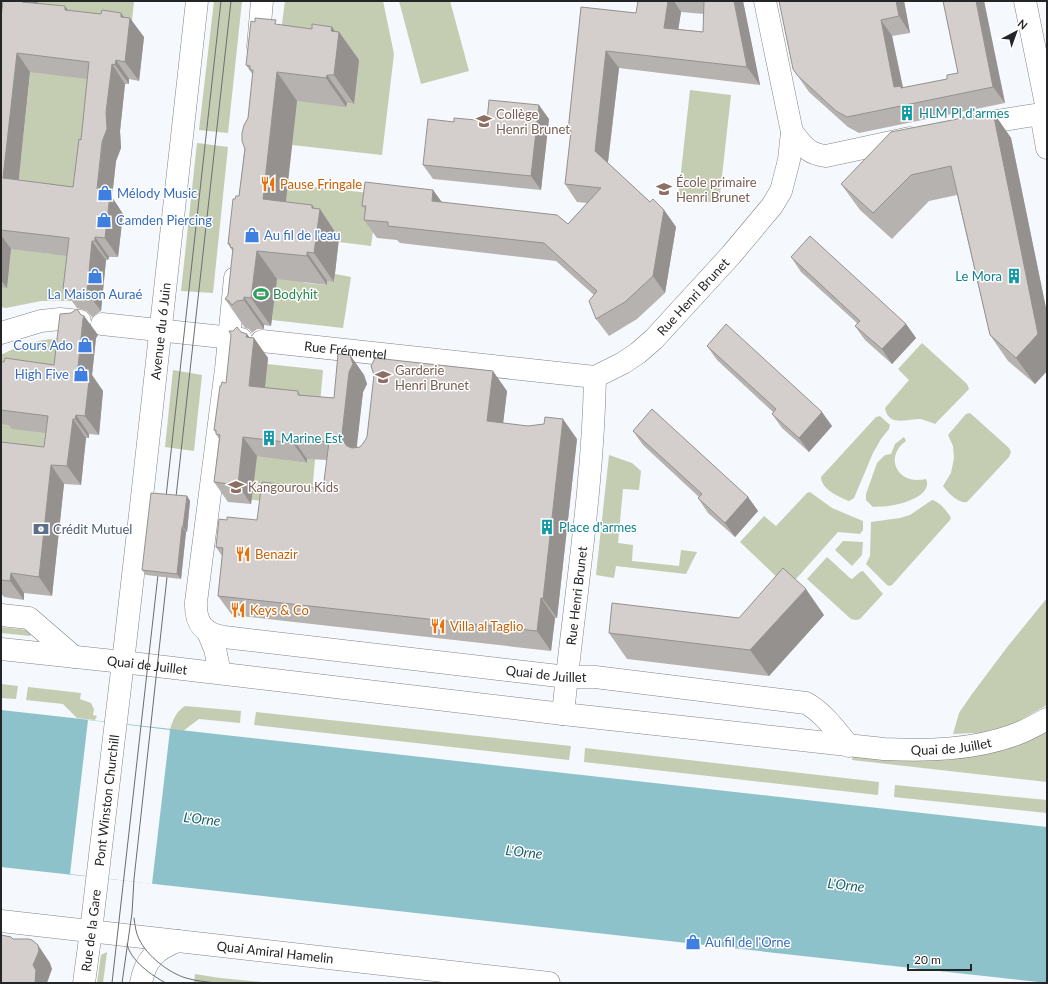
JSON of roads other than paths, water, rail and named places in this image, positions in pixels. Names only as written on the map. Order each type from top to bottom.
[{"type":"street","name":"Avenue du 6 Juin","points":[[116,723],[197,1]]},
{"type":"street","points":[[257,65],[262,1]]},
{"type":"street","points":[[765,1],[792,132],[808,150],[815,155],[826,156],[928,134]]},
{"type":"street","points":[[1025,1],[1047,109]]},
{"type":"street","points":[[950,129],[1047,113]]},
{"type":"street","points":[[1047,113],[1042,125],[1047,148]]},
{"type":"street","name":"Rue Henri Brunet","points":[[563,714],[578,590],[594,428],[595,377],[623,363],[638,353],[654,339],[731,255],[765,215],[781,191],[789,160],[792,132]]},
{"type":"street","points":[[220,673],[215,649],[216,635],[198,620],[195,610],[212,486],[235,338],[237,255]]},
{"type":"street","points":[[1,333],[41,321],[60,319],[80,321]]},
{"type":"street","points":[[102,324],[235,338]]},
{"type":"street","name":"Rue Frémentel","points":[[262,341],[374,362],[595,377]]},
{"type":"street","points":[[1,615],[29,618],[74,657]]},
{"type":"street","name":"Quai de Juillet","points":[[216,635],[567,677],[595,678],[806,703],[821,713],[849,746]]},
{"type":"street","name":"Quai de Juillet","points":[[1,649],[884,750],[918,750],[973,746],[1014,735],[1047,719]]},
{"type":"street","name":"Pont Winston Churchill","points":[[98,878],[116,723]]},
{"type":"street","name":"Rue de la Gare","points":[[84,983],[98,878]]},
{"type":"street","name":"Quai Amiral Hamelin","points":[[1,921],[549,983]]},
{"type":"street","points":[[141,983],[143,973],[148,962],[164,948],[178,941]]},
{"type":"water","name":"L'Orne","points":[[1,710],[1047,827],[1047,983],[1,867]]},
{"type":"tram line","points":[[165,506],[221,1]]},
{"type":"tram line","points":[[175,506],[231,1]]},
{"type":"tram line","points":[[112,983],[159,566]]},
{"type":"tram line","points":[[122,983],[132,913],[134,879],[168,568]]},
{"type":"tram line","points":[[134,918],[136,932],[139,939],[147,952],[159,963],[179,976],[198,981],[217,983]]},
{"type":"tram line","points":[[127,944],[132,956],[137,962],[148,972],[166,983]]},
{"type":"place","name":"HLM Pl d'armes","points":[[907,113]]},
{"type":"place","name":"Collège Henri Brunet","points":[[484,121]]},
{"type":"place","name":"Pause Fringale","points":[[268,184]]},
{"type":"place","name":"École primaire Henri Brunet","points":[[664,189]]},
{"type":"place","name":"Mélody Music","points":[[105,193]]},
{"type":"place","name":"Camden Piercing","points":[[104,220]]},
{"type":"place","name":"Au fil de l'eau","points":[[252,235]]},
{"type":"place","name":"La Maison Auraé","points":[[95,276]]},
{"type":"place","name":"Le Mora","points":[[1014,276]]},
{"type":"place","name":"Bodyhit","points":[[261,294]]},
{"type":"place","name":"Cours Ado","points":[[85,345]]},
{"type":"place","name":"High Five","points":[[81,374]]},
{"type":"place","name":"Garderie Henri Brunet","points":[[383,377]]},
{"type":"place","name":"Marine Est","points":[[269,438]]},
{"type":"place","name":"Kangourou Kids","points":[[236,487]]},
{"type":"place","name":"Place d'armes","points":[[547,527]]},
{"type":"place","name":"Crédit Mutuel","points":[[41,529]]},
{"type":"place","name":"Benazir","points":[[243,554]]},
{"type":"place","name":"Keys & Co","points":[[238,610]]},
{"type":"place","name":"Villa al Taglio","points":[[438,626]]},
{"type":"place","name":"Au fil de l'Orne","points":[[693,942]]}]
